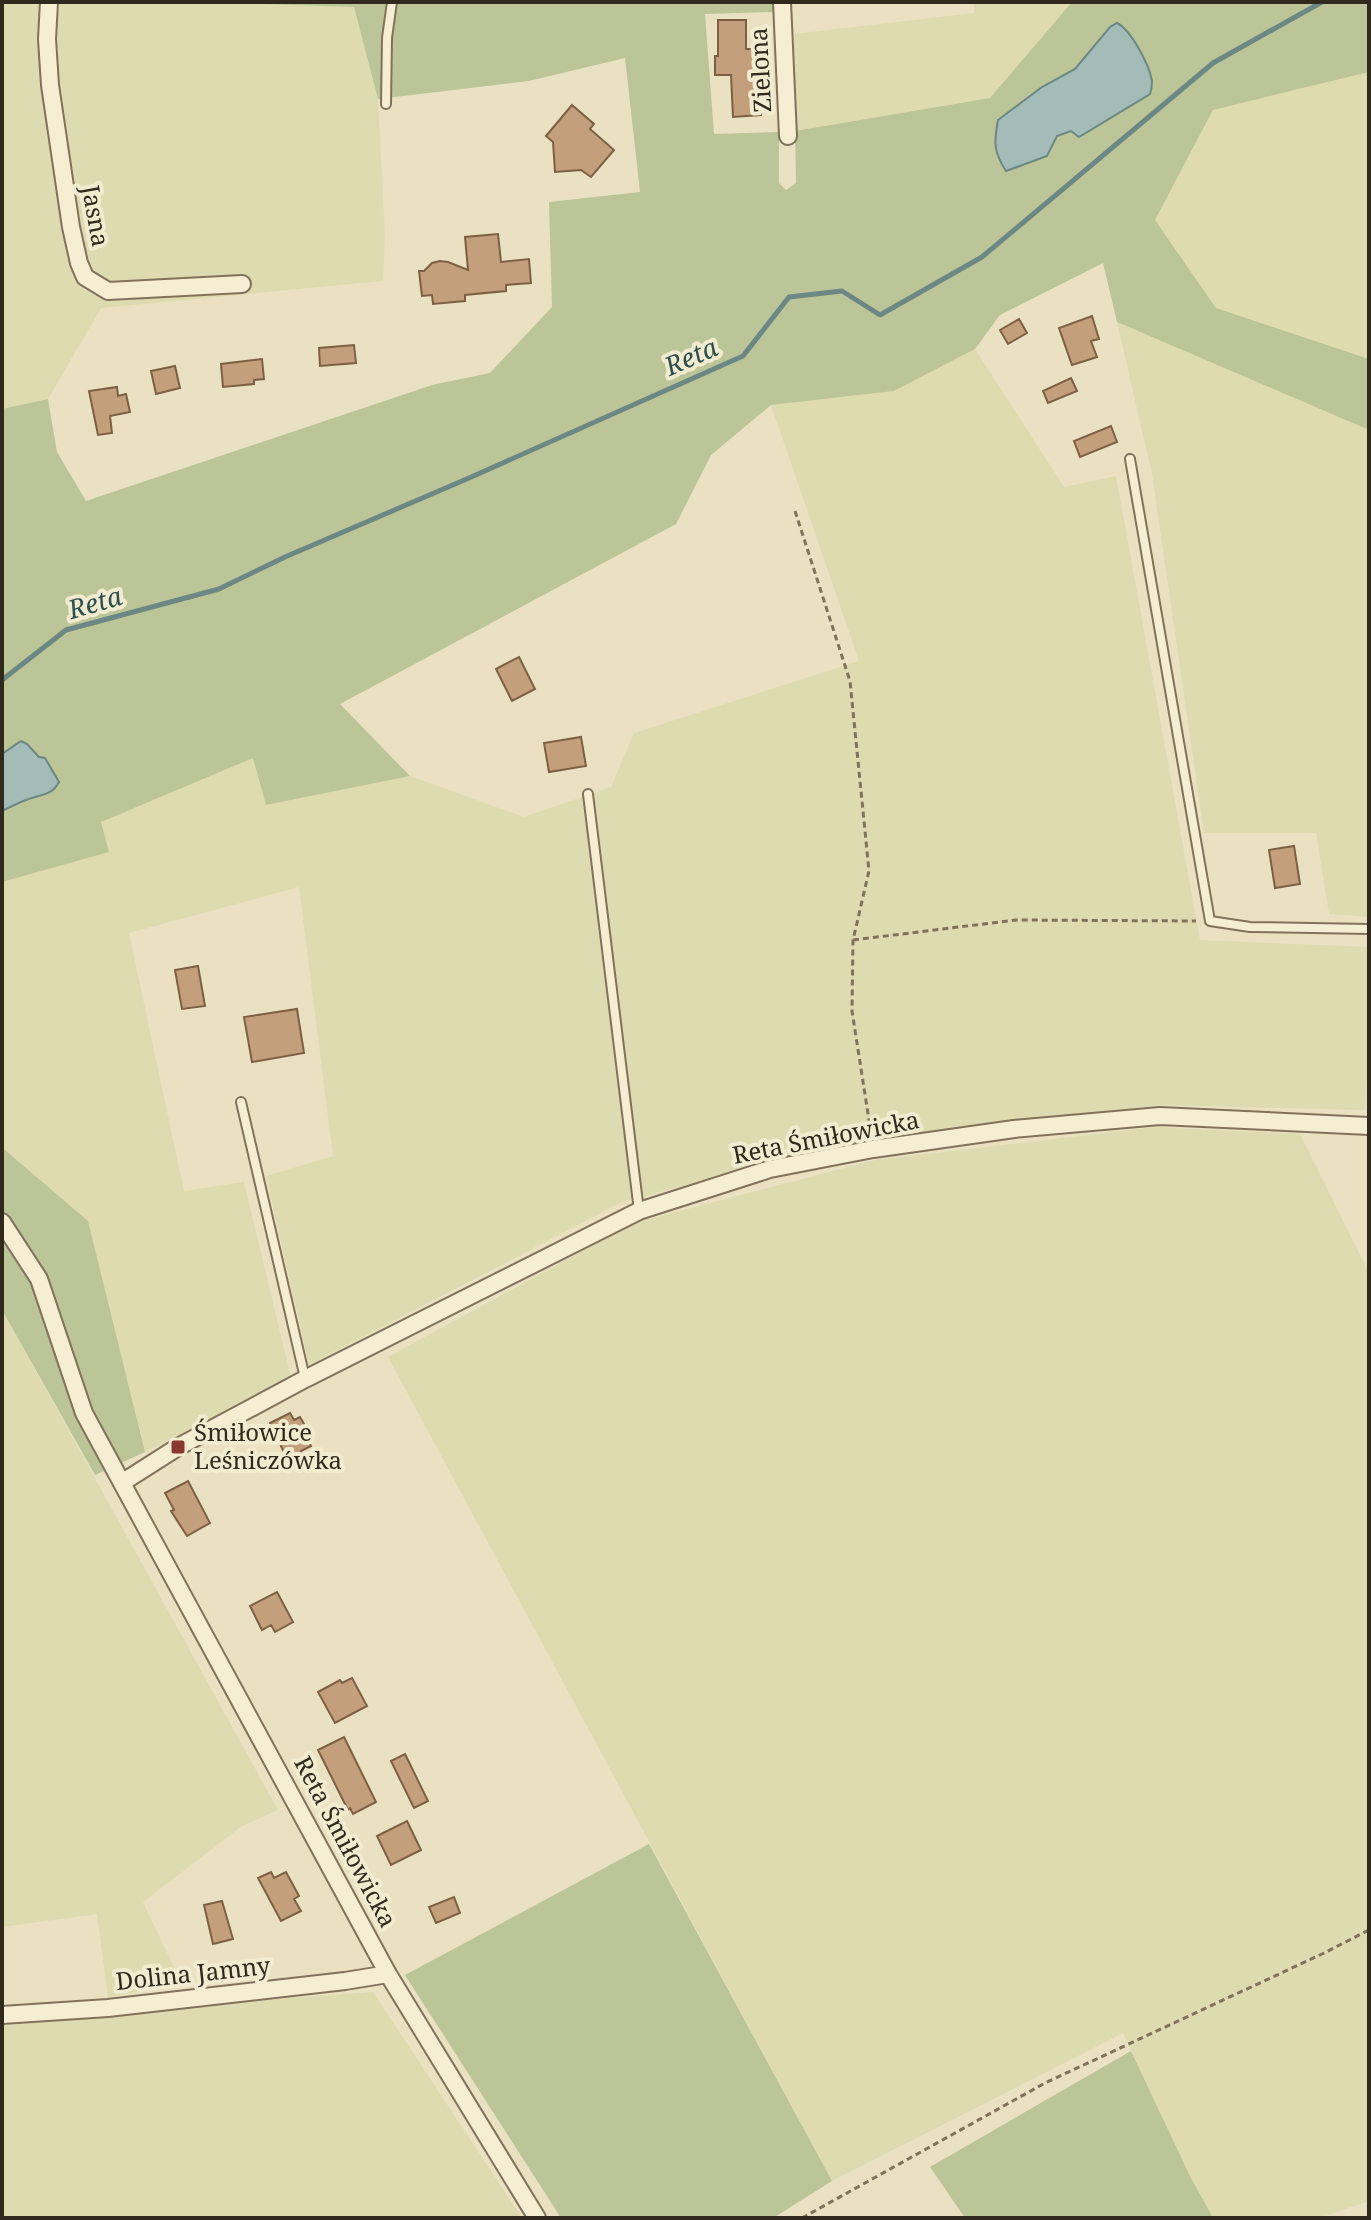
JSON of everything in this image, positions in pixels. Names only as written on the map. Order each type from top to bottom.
[{"type":"street","name":"Jasna","points":[[49,2],[47,39],[50,85],[71,227],[85,277],[108,291],[242,284]]},
{"type":"street","name":"Zielona","points":[[782,2],[788,136]]},
{"type":"street","name":"Reta Śmiłowicka","points":[[123,1482],[178,1447],[305,1379],[639,1211],[770,1169],[873,1149],[1014,1129],[1160,1116],[1369,1126]]},
{"type":"street","name":"Reta Śmiłowicka","points":[[2,1222],[39,1279],[84,1413],[388,1974],[537,2218]]},
{"type":"street","name":"Dolina Jamny","points":[[2,2015],[123,2007],[388,1974]]},
{"type":"lane","points":[[386,104],[387,38],[392,2]]},
{"type":"lane","points":[[1130,459],[1210,921],[1250,927],[1369,929]]},
{"type":"lane","points":[[588,794],[639,1211]]},
{"type":"lane","points":[[241,1102],[305,1379]]},
{"type":"path","points":[[795,511],[850,681],[869,871],[853,940],[852,1011],[873,1149]]},
{"type":"path","points":[[853,940],[1016,920],[1210,921]]},
{"type":"path","points":[[802,2218],[1045,2083],[1369,1930]]},
{"type":"shaded area","points":[[2,2],[204,2],[354,7],[378,99],[385,235],[383,281],[101,308],[48,399],[2,409]]},
{"type":"shaded area","points":[[974,2],[1072,2],[990,98],[795,131],[794,34],[974,13]]},
{"type":"shaded area","points":[[1369,72],[1369,359],[1216,308],[1155,220],[1213,110]]},
{"type":"shaded area","points":[[1117,322],[1369,430],[1369,917],[1329,914],[1316,833],[1204,833],[1152,474]]},
{"type":"shaded area","points":[[975,349],[1064,487],[1116,476],[1200,940],[1369,947],[1365,1110],[1163,1105],[858,1141],[622,1202],[309,1365],[266,1176],[333,1156],[299,887],[129,933],[184,1191],[244,1182],[291,1378],[145,1452],[88,1221],[2,1145],[2,882],[108,852],[100,822],[254,757],[267,805],[410,776],[524,817],[611,787],[634,733],[859,661],[771,405],[894,391]]},
{"type":"shaded area","points":[[1155,1127],[1300,1134],[1369,1273],[1369,2201],[1319,2218],[1213,2218],[1123,2033],[832,2181],[388,1357],[634,1223],[875,1160]]},
{"type":"shaded area","points":[[2,1310],[278,1810],[242,1826],[143,1902],[182,1984],[108,1997],[97,1914],[2,1927]]},
{"type":"shaded area","points":[[373,1992],[522,2218],[2,2218],[2,2019]]},
{"type":"green space","points":[[204,2],[775,2],[775,12],[705,14],[714,134],[779,132],[779,183],[786,190],[796,183],[795,131],[990,98],[1072,2],[1369,2],[1369,72],[1213,110],[1155,220],[1216,308],[1369,359],[1369,430],[1117,322],[1103,263],[1000,315],[975,349],[894,391],[771,405],[711,455],[676,524],[340,704],[410,776],[266,805],[253,758],[101,822],[109,852],[2,882],[2,409],[48,399],[57,452],[86,501],[432,385],[490,373],[552,307],[549,202],[640,192],[625,58],[529,81],[378,99],[354,7]]},
{"type":"green space","points":[[2,1145],[88,1221],[145,1452],[95,1475],[2,1310]]},
{"type":"green space","points":[[649,1844],[832,2181],[773,2218],[561,2218],[405,1975]]},
{"type":"green space","points":[[1131,2051],[1213,2218],[965,2218],[930,2167]]},
{"type":"water","points":[[1117,23],[1128,33],[1143,57],[1152,81],[1150,94],[1079,137],[1071,131],[1057,136],[1047,156],[1006,171],[996,146],[998,120],[1042,87],[1075,69],[1110,27]]},
{"type":"water","points":[[21,741],[39,757],[45,758],[59,782],[49,793],[2,811],[2,754]]},
{"type":"building","points":[[718,20],[746,20],[746,49],[764,49],[764,75],[759,75],[761,115],[733,117],[731,75],[715,75]]},
{"type":"building","points":[[572,105],[594,124],[590,129],[614,150],[591,177],[581,170],[555,172],[553,142],[546,136]]},
{"type":"building","points":[[498,234],[501,262],[529,259],[531,283],[506,285],[506,291],[465,295],[465,301],[433,304],[432,295],[422,296],[419,271],[440,261],[468,270],[465,237]]},
{"type":"building","points":[[1092,316],[1099,339],[1091,341],[1097,357],[1072,365],[1059,328]]},
{"type":"building","points":[[1019,319],[1027,333],[1008,344],[1000,330]]},
{"type":"building","points":[[354,345],[356,363],[320,366],[319,348]]},
{"type":"building","points":[[262,359],[264,379],[254,380],[254,384],[223,387],[221,364]]},
{"type":"building","points":[[175,366],[180,388],[156,394],[151,371]]},
{"type":"building","points":[[1071,378],[1077,391],[1048,403],[1043,391]]},
{"type":"building","points":[[117,387],[118,396],[126,394],[130,412],[110,416],[112,433],[98,435],[89,391]]},
{"type":"building","points":[[1111,426],[1117,442],[1080,457],[1074,441]]},
{"type":"building","points":[[519,657],[535,689],[512,701],[496,669]]},
{"type":"building","points":[[581,737],[586,766],[549,772],[544,743]]},
{"type":"building","points":[[1294,846],[1300,884],[1275,888],[1269,850]]},
{"type":"building","points":[[198,966],[205,1006],[182,1009],[175,970]]},
{"type":"building","points":[[297,1009],[304,1053],[252,1062],[244,1017]]},
{"type":"building","points":[[290,1413],[294,1420],[300,1417],[311,1446],[301,1451],[304,1459],[290,1465],[270,1423]]},
{"type":"building","points":[[188,1481],[210,1523],[187,1536],[171,1511],[174,1510],[165,1493]]},
{"type":"building","points":[[277,1592],[293,1622],[275,1632],[271,1625],[262,1630],[250,1606]]},
{"type":"building","points":[[352,1678],[367,1706],[335,1723],[318,1692],[340,1680],[342,1683]]},
{"type":"building","points":[[344,1737],[376,1802],[353,1814],[350,1808],[348,1810],[318,1750]]},
{"type":"building","points":[[405,1754],[428,1801],[414,1808],[391,1761]]},
{"type":"building","points":[[407,1821],[421,1850],[391,1865],[377,1836]]},
{"type":"building","points":[[271,1872],[274,1878],[286,1872],[299,1896],[294,1899],[301,1911],[281,1921],[258,1878]]},
{"type":"building","points":[[454,1897],[460,1913],[436,1923],[429,1907]]},
{"type":"building","points":[[222,1901],[233,1939],[213,1944],[204,1905]]},
{"type":"waterway","name":"Reta","points":[[2,680],[66,630],[219,589],[285,557],[743,356],[789,297],[842,291],[880,315],[982,257],[1213,63],[1322,2]]},
{"type":"place","name":"Śmiłowice Leśniczówka","points":[[178,1447]]}]
